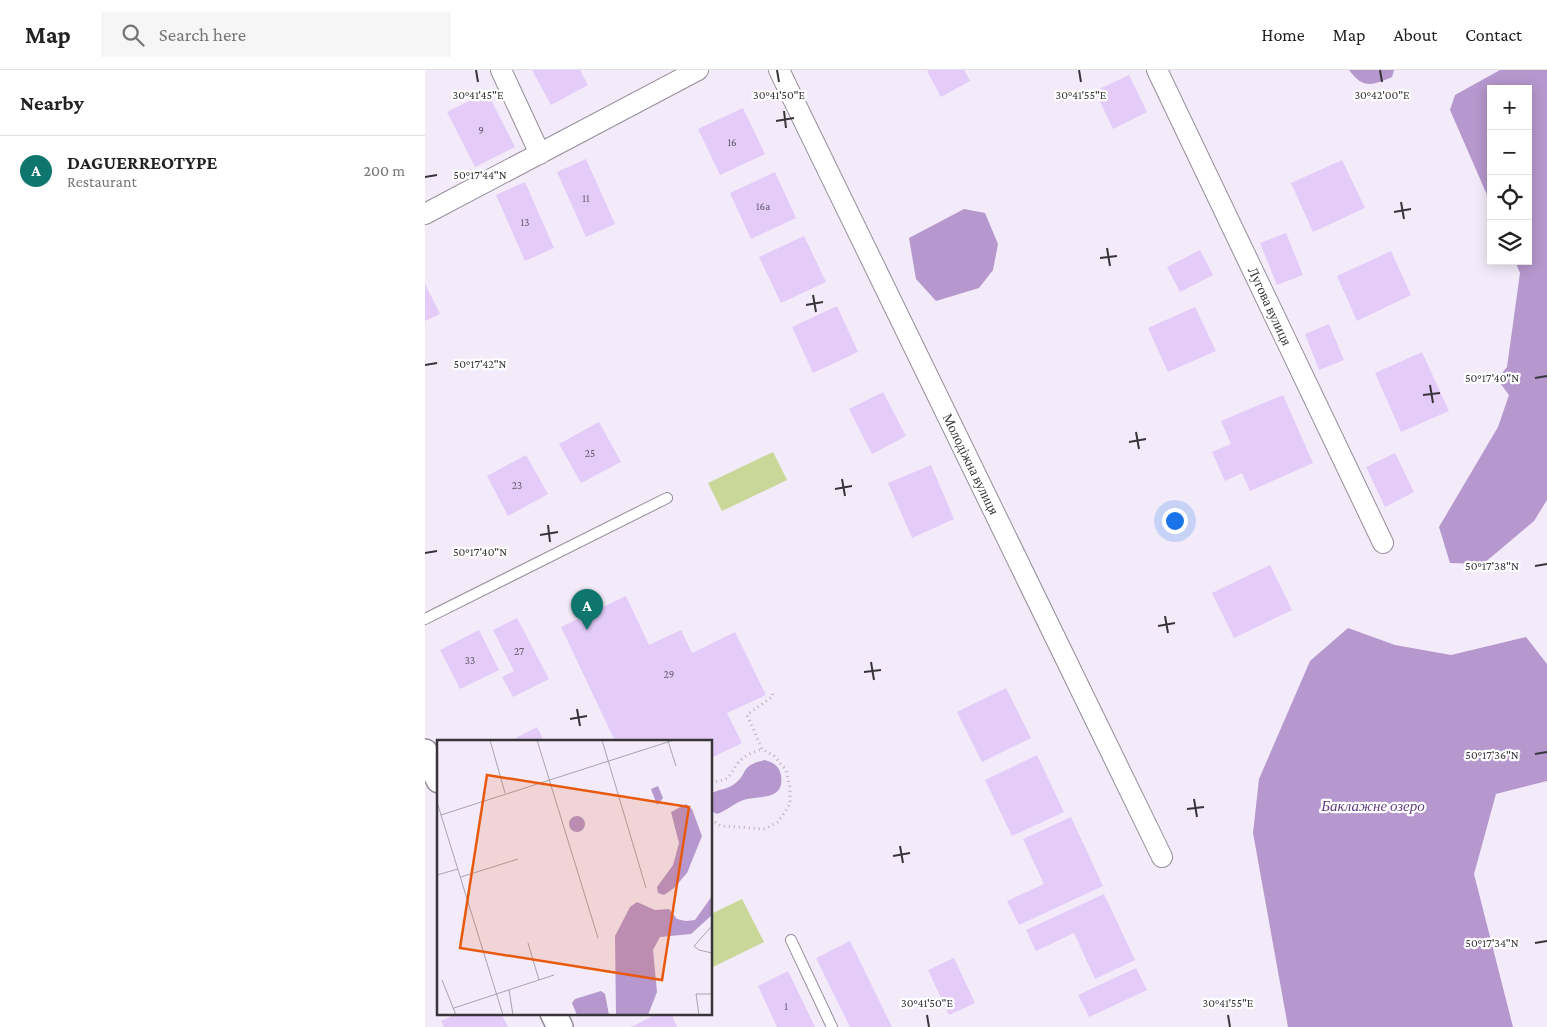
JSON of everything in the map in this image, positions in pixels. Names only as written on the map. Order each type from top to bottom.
[{"type":"street","points":[[501,70],[540,154]]},
{"type":"street","points":[[425,214],[698,70]]},
{"type":"street","name":"Молодіжна вулиця","points":[[779,70],[1162,857]]},
{"type":"street","name":"Лугова вулиця","points":[[1157,70],[1383,543]]},
{"type":"street","points":[[425,752],[437,776]]},
{"type":"street","points":[[554,1014],[560,1027]]},
{"type":"lane","points":[[425,619],[667,498]]},
{"type":"lane","points":[[791,940],[832,1027]]},
{"type":"path","points":[[713,821],[721,826],[765,829],[778,822],[790,804],[790,787],[786,770],[774,756],[763,749],[747,715],[773,696],[772,692]]},
{"type":"path","points":[[713,782],[722,781],[732,775],[739,762],[750,753],[763,749]]},
{"type":"green space","points":[[773,452],[787,480],[722,511],[708,483]]},
{"type":"green space","points":[[742,899],[764,942],[713,967],[713,913]]},
{"type":"water","points":[[1349,70],[1394,70],[1392,77],[1369,84],[1359,81]]},
{"type":"water","points":[[1500,70],[1547,70],[1547,500],[1534,521],[1483,564],[1450,563],[1439,527],[1498,427],[1509,395],[1497,379],[1507,367],[1520,273],[1517,265],[1532,265],[1532,85],[1487,85],[1487,195],[1450,110],[1455,95]]},
{"type":"water","points":[[964,209],[985,213],[998,244],[993,270],[979,288],[936,301],[916,279],[909,238]]},
{"type":"water","name":"Баклажне озеро","points":[[1348,628],[1395,645],[1451,655],[1526,637],[1547,664],[1547,781],[1496,794],[1474,874],[1513,1027],[1288,1027],[1253,833],[1259,779],[1310,661]]},
{"type":"water","points":[[765,760],[776,765],[781,775],[779,790],[768,796],[741,801],[717,814],[713,812],[713,793],[733,785],[747,767]]},
{"type":"building","points":[[532,70],[580,70],[588,85],[551,105]]},
{"type":"building","points":[[964,70],[970,81],[941,97],[927,71]]},
{"type":"building","points":[[1129,75],[1147,112],[1113,129],[1095,91]]},
{"type":"building","points":[[487,92],[515,147],[475,167],[447,112]]},
{"type":"building","points":[[743,108],[765,154],[720,175],[698,129]]},
{"type":"building","points":[[586,159],[615,224],[586,237],[557,172]]},
{"type":"building","points":[[1342,160],[1365,208],[1313,232],[1291,183]]},
{"type":"building","points":[[775,172],[796,218],[751,239],[730,193]]},
{"type":"building","points":[[525,182],[554,248],[525,261],[496,195]]},
{"type":"building","points":[[1286,233],[1303,275],[1277,285],[1260,243]]},
{"type":"building","points":[[804,236],[826,282],[781,303],[759,257]]},
{"type":"building","points":[[1200,250],[1213,275],[1180,292],[1167,267]]},
{"type":"building","points":[[1391,251],[1411,295],[1357,321],[1337,276]]},
{"type":"building","points":[[425,284],[440,314],[425,321]]},
{"type":"building","points":[[837,306],[858,352],[813,373],[792,327]]},
{"type":"building","points":[[1195,307],[1216,351],[1168,372],[1148,328]]},
{"type":"building","points":[[1329,324],[1344,360],[1319,370],[1305,334]]},
{"type":"building","points":[[1422,352],[1449,411],[1401,432],[1375,373]]},
{"type":"building","points":[[883,392],[906,436],[872,454],[849,409]]},
{"type":"building","points":[[1283,395],[1313,463],[1250,491],[1242,473],[1225,481],[1212,452],[1231,444],[1221,421]]},
{"type":"building","points":[[599,422],[621,462],[581,483],[559,444]]},
{"type":"building","points":[[1395,453],[1414,492],[1385,507],[1366,467]]},
{"type":"building","points":[[526,455],[548,494],[508,516],[487,476]]},
{"type":"building","points":[[931,465],[954,519],[912,538],[888,483]]},
{"type":"building","points":[[1270,565],[1292,610],[1234,638],[1212,593]]},
{"type":"building","points":[[626,596],[649,645],[681,630],[692,653],[735,632],[766,695],[727,713],[742,743],[713,757],[713,740],[615,740],[561,627]]},
{"type":"building","points":[[517,618],[549,679],[513,697],[502,677],[514,671],[493,630]]},
{"type":"building","points":[[479,630],[499,670],[460,689],[440,650]]},
{"type":"building","points":[[1006,688],[1031,738],[982,762],[957,712]]},
{"type":"building","points":[[537,727],[544,740],[512,740]]},
{"type":"building","points":[[1037,755],[1064,812],[1012,836],[985,780]]},
{"type":"building","points":[[1071,817],[1103,886],[1019,925],[1007,901],[1044,884],[1023,839]]},
{"type":"building","points":[[1104,894],[1135,960],[1095,979],[1074,933],[1036,951],[1026,930]]},
{"type":"building","points":[[850,941],[892,1027],[850,1027],[816,958]]},
{"type":"building","points":[[954,958],[975,1003],[949,1015],[928,970]]},
{"type":"building","points":[[1136,968],[1147,990],[1089,1017],[1078,995]]},
{"type":"building","points":[[788,971],[815,1027],[777,1027],[758,986]]},
{"type":"building","points":[[456,1014],[502,1014],[508,1027],[444,1027],[441,1021]]},
{"type":"building","points":[[657,1014],[671,1014],[677,1027],[631,1027]]},
{"type":"place","name":"DAGUERREOTYPE","points":[[587,630]]}]
